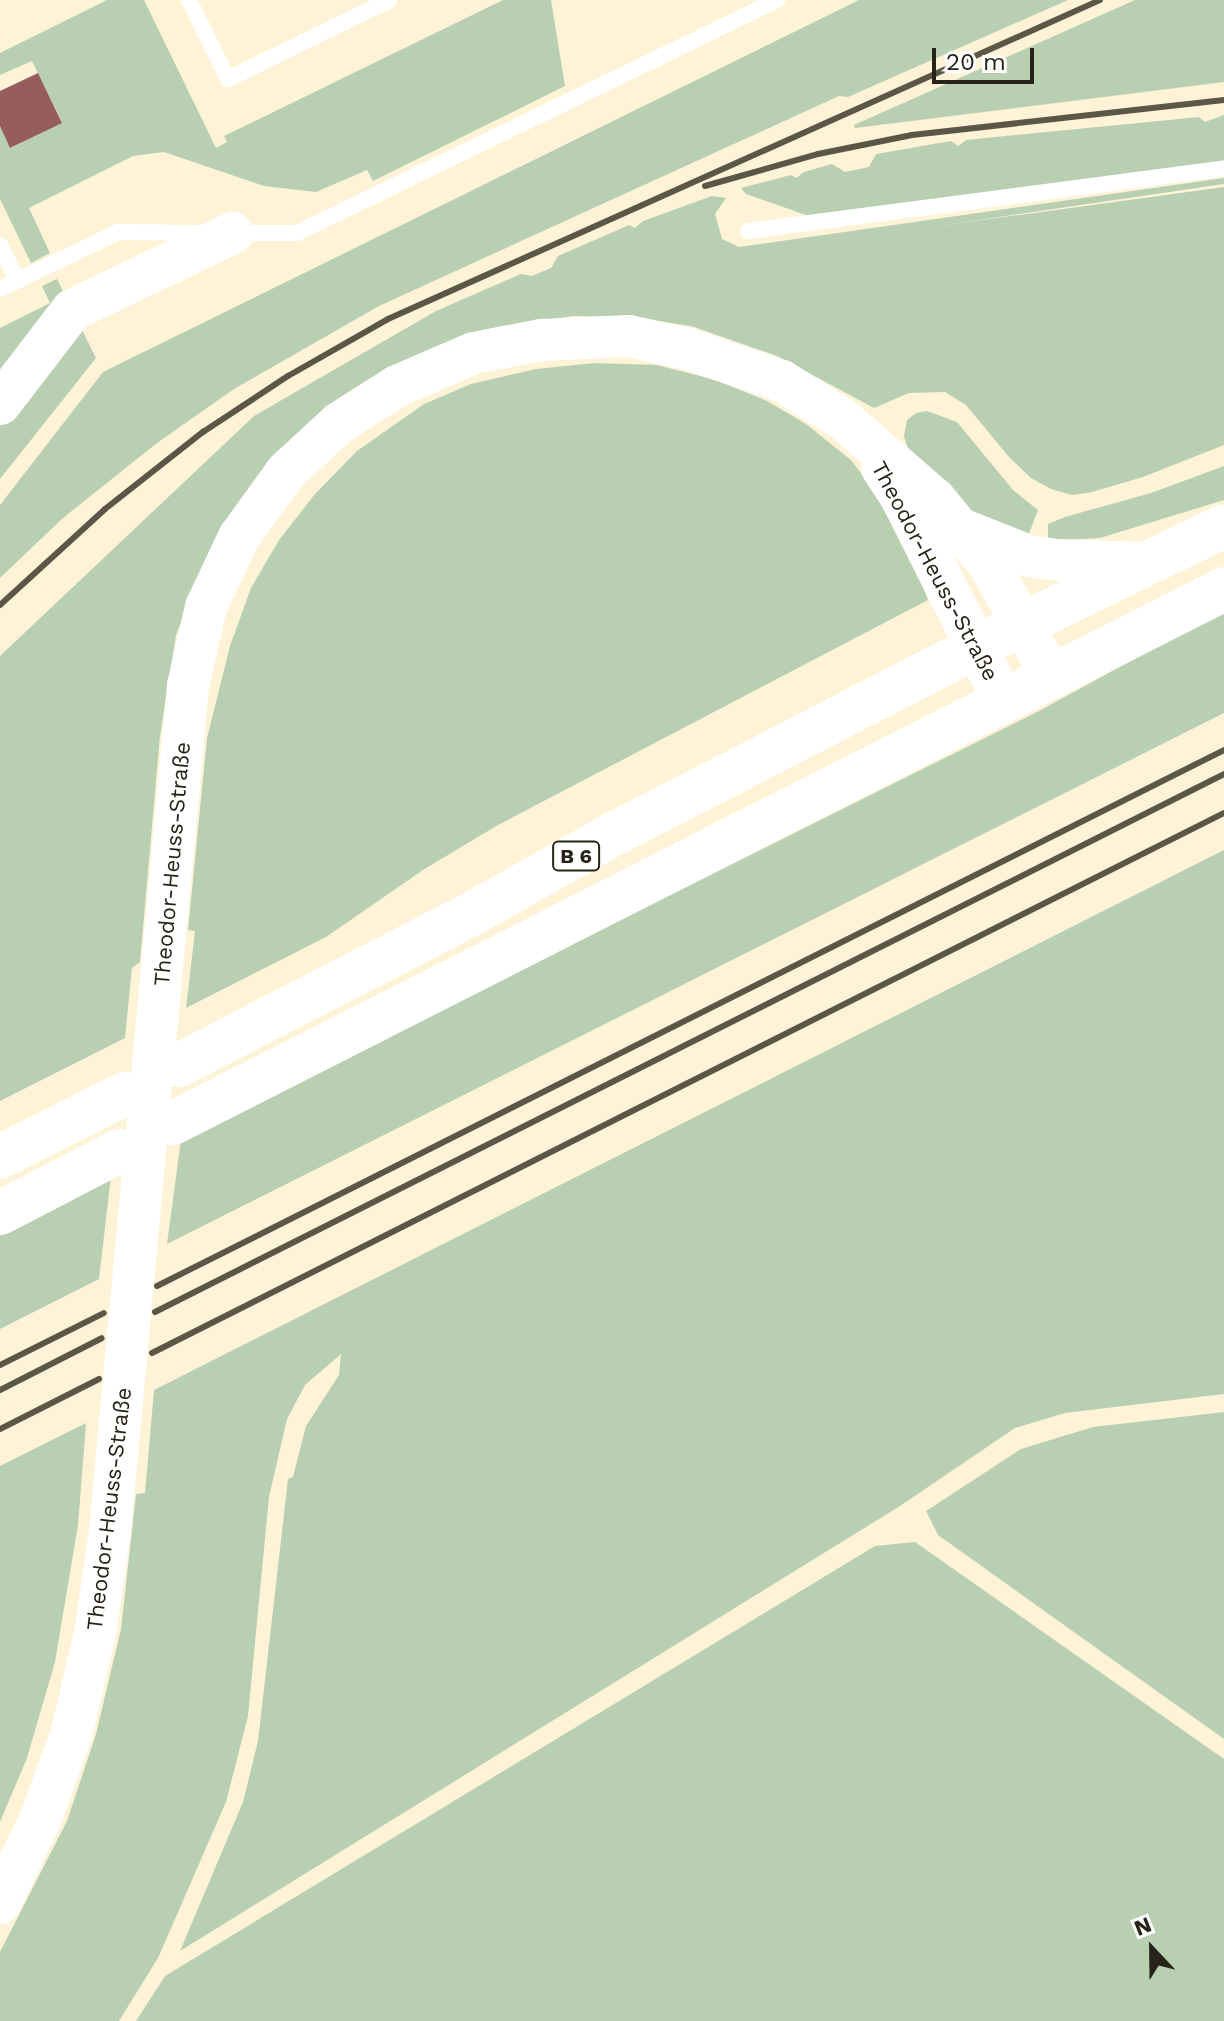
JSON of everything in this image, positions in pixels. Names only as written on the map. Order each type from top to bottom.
[{"type":"main road","name":"B 6","points":[[179,1065],[974,648],[1224,526]]},
{"type":"main road","name":"B 6","points":[[173,1123],[1224,589]]},
{"type":"main road","points":[[0,1157],[124,1094]]},
{"type":"main road","points":[[0,1213],[119,1151]]},
{"type":"street","points":[[0,404],[72,310],[233,233]]},
{"type":"street","name":"Theodor-Heuss-Straße","points":[[0,1903],[40,1820],[72,1732],[95,1633],[120,1431],[188,686],[206,607],[239,537],[278,483],[339,423],[397,386],[474,353],[541,340],[629,336],[688,349],[782,381],[844,420],[935,499],[990,566],[1052,677]]},
{"type":"street","name":"Theodor-Heuss-Straße","points":[[864,439],[902,499],[974,648],[1004,702]]},
{"type":"street","points":[[959,528],[1029,556],[1146,563]]},
{"type":"lane","points":[[189,0],[228,79],[389,0]]},
{"type":"lane","points":[[0,289],[118,232],[297,233],[777,0]]},
{"type":"lane","points":[[748,231],[1224,168]]},
{"type":"lane","points":[[0,245],[17,280]]},
{"type":"green space","points":[[107,0],[144,0],[216,148],[227,142],[224,136],[503,0],[551,0],[565,86],[373,181],[367,170],[316,192],[264,186],[164,152],[133,156],[29,208],[50,253],[31,263],[0,199],[0,126],[11,148],[62,122],[32,61],[0,75],[0,53]]},
{"type":"green space","points":[[859,0],[1068,0],[848,97],[839,96],[379,306],[234,389],[157,443],[63,518],[0,578],[0,505],[103,372]]},
{"type":"green space","points":[[1135,0],[1224,0],[1224,82],[855,128],[854,125]]},
{"type":"green space","points":[[1224,115],[1224,164],[820,220],[746,194],[741,188],[791,175],[796,178],[804,172],[832,164],[845,172],[869,167],[876,154],[951,141],[958,146],[966,140],[1199,117],[1205,122]]},
{"type":"green space","points":[[1224,178],[1224,184],[931,227],[1224,187],[1224,445],[1143,477],[1092,492],[1072,495],[1051,489],[1031,478],[1009,457],[966,405],[945,392],[909,393],[874,408],[777,356],[691,326],[630,317],[573,316],[505,327],[451,343],[206,560],[176,635],[160,736],[140,962],[132,968],[125,1038],[0,1101],[0,656],[254,416],[436,311],[521,274],[532,276],[551,268],[558,256],[629,225],[635,228],[643,221],[712,196],[726,198],[715,214],[722,239],[739,247]]},
{"type":"green space","points":[[57,279],[96,358],[0,479],[0,328],[50,303],[42,286]]},
{"type":"green space","points":[[594,363],[657,365],[716,380],[767,401],[806,424],[851,460],[884,504],[911,555],[928,600],[498,825],[423,870],[326,937],[186,1008],[195,931],[188,930],[207,738],[230,646],[251,588],[279,540],[315,494],[357,451],[424,404],[471,384],[536,369]]},
{"type":"green space","points":[[927,411],[957,422],[1013,490],[1038,510],[1028,536],[975,515],[909,452],[904,436],[907,420],[916,413]]},
{"type":"green space","points":[[1224,466],[1224,500],[1100,538],[1048,541],[1048,524],[1151,493]]},
{"type":"green space","points":[[1224,610],[1224,713],[167,1244],[181,1139],[1039,711]]},
{"type":"green space","points":[[1224,850],[1224,1394],[1065,1413],[1015,1428],[900,1506],[180,1951],[243,1802],[258,1741],[288,1479],[293,1477],[306,1426],[339,1375],[341,1354],[305,1385],[287,1419],[269,1497],[248,1716],[226,1802],[158,1958],[119,2021],[0,2021],[0,1952],[67,1821],[96,1734],[121,1629],[136,1494],[145,1493],[154,1390]]},
{"type":"green space","points":[[111,1176],[99,1279],[0,1329],[0,1234]]},
{"type":"green space","points":[[1224,1412],[1224,1739],[938,1535],[926,1511],[1021,1449],[1093,1427]]},
{"type":"green space","points":[[86,1423],[78,1525],[55,1662],[27,1758],[0,1822],[0,1466]]},
{"type":"green space","points":[[915,1542],[1224,1759],[1224,2021],[136,2021],[165,1976],[875,1546]]},
{"type":"building","points":[[38,73],[62,123],[10,148],[0,126],[0,91]]},
{"type":"railway","points":[[0,605],[105,509],[203,432],[288,376],[388,319],[1100,0]]},
{"type":"railway","points":[[705,186],[818,154],[912,135],[1224,100]]},
{"type":"railway","points":[[157,1286],[1224,750]]},
{"type":"railway","points":[[155,1312],[1224,774]]},
{"type":"railway","points":[[152,1353],[1224,813]]},
{"type":"railway","points":[[0,1365],[104,1313]]},
{"type":"railway","points":[[0,1390],[102,1338]]},
{"type":"railway","points":[[0,1429],[99,1379]]}]
